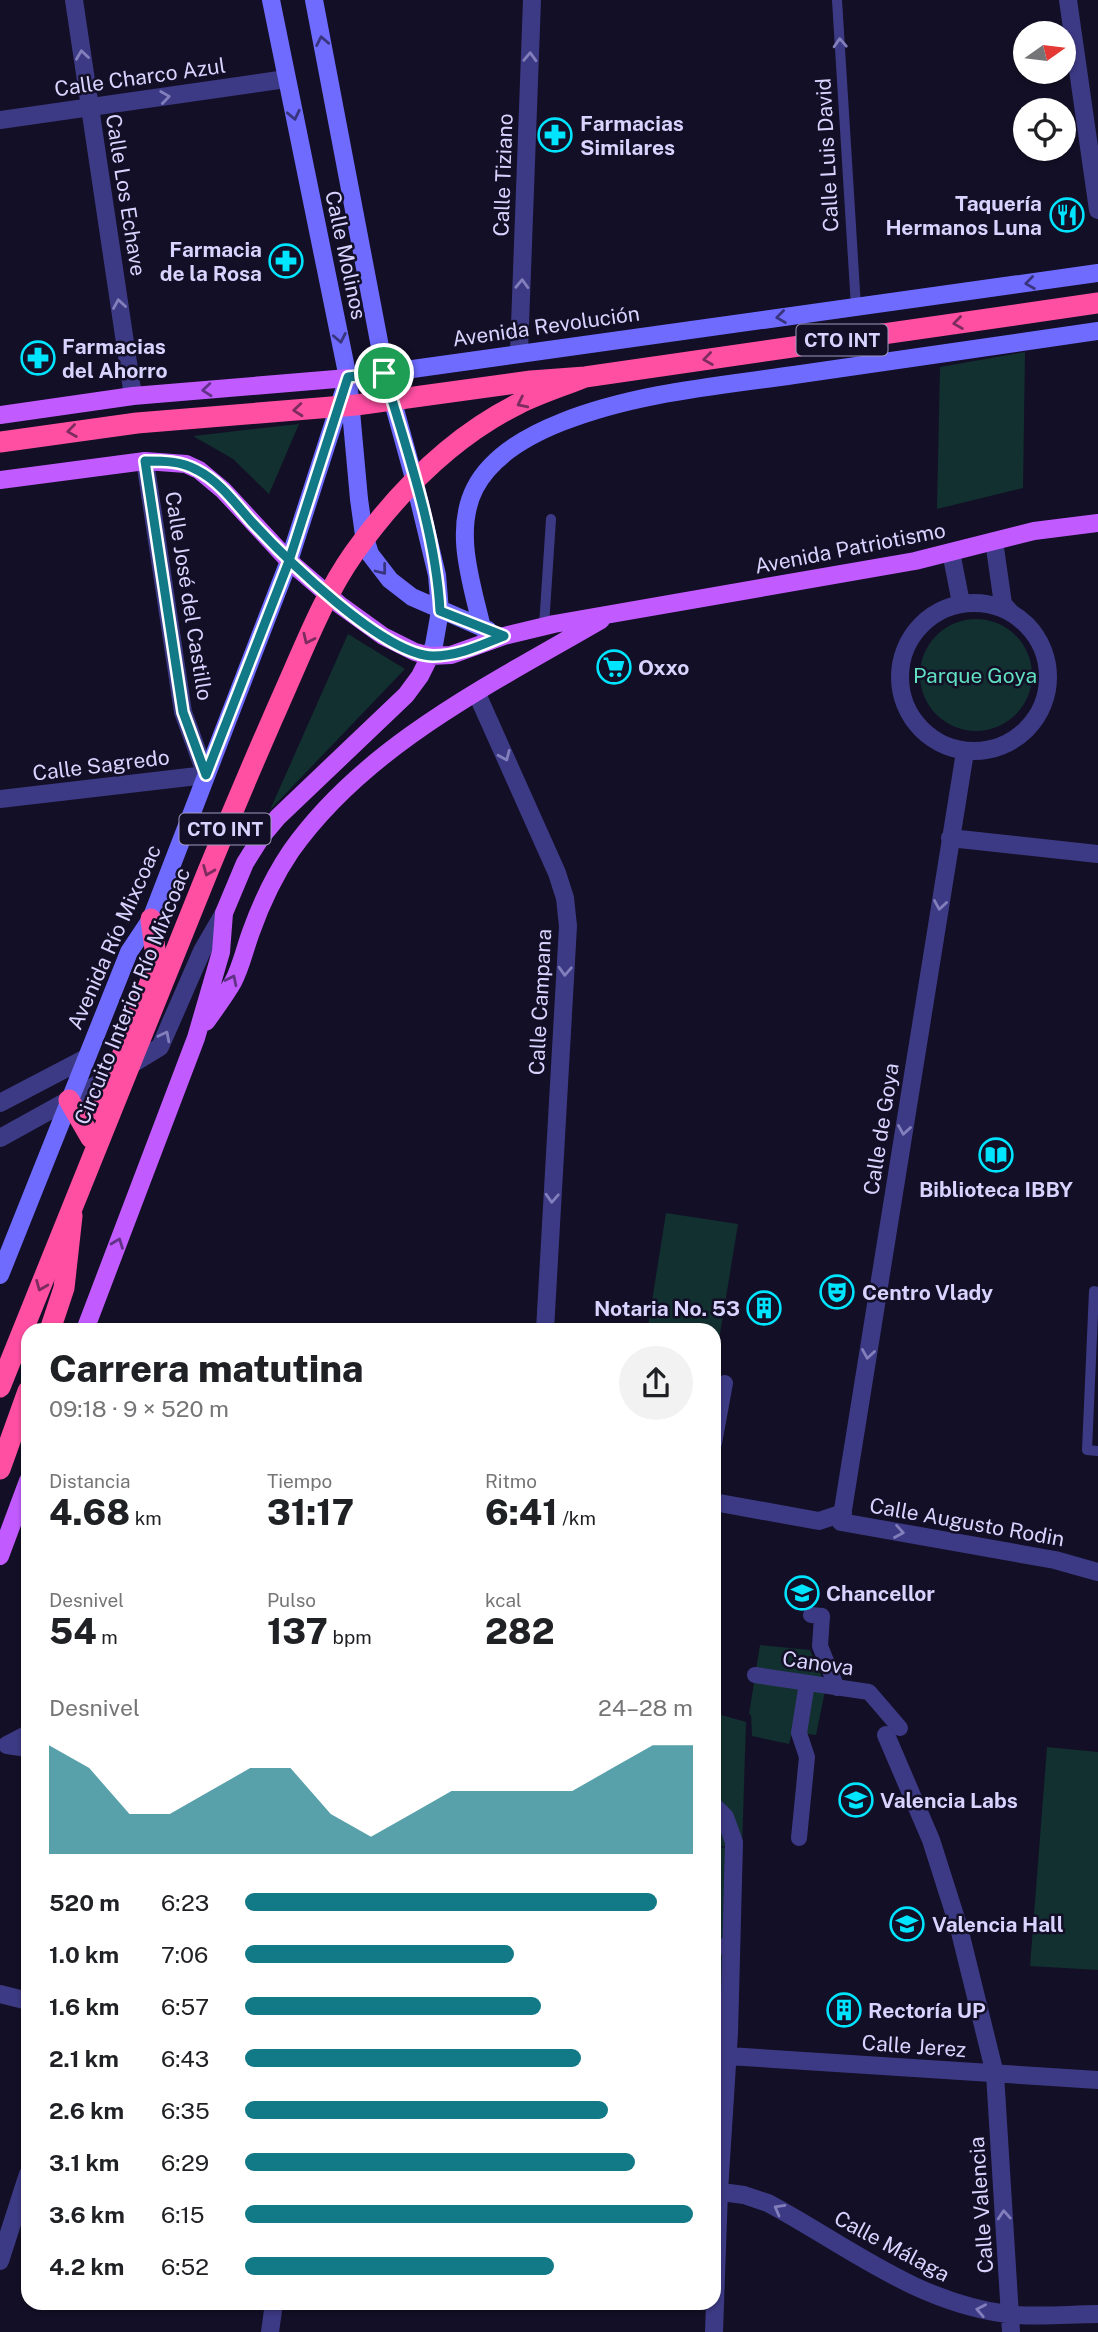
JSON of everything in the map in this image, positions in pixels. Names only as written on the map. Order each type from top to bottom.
[{"type":"highway","name":"CTO INT","points":[[585,377],[1098,303]]},
{"type":"highway","points":[[0,442],[137,423],[356,405],[531,381],[585,377]]},
{"type":"highway","name":"Circuito Interior Río Mixcoac","points":[[26,1323],[229,820],[297,663],[333,588],[353,554],[422,474],[452,447],[517,405],[585,377]]},
{"type":"highway","points":[[52,1323],[64,1287],[73,1196],[114,1075],[157,964],[151,919]]},
{"type":"highway","points":[[69,1100],[91,1139]]},
{"type":"highway","name":"Circuito Interior Río Mixcoac","points":[[0,1387],[21,1335]]},
{"type":"highway","points":[[0,1469],[21,1410]]},
{"type":"main road","name":"Calle Molinos","points":[[271,0],[348,377],[359,499],[364,535],[370,554],[380,569],[400,588],[440,611],[504,636]]},
{"type":"main road","name":"Calle Molinos","points":[[314,0],[384,373],[437,575],[440,611],[430,656]]},
{"type":"main road","name":"Avenida Revolución","points":[[0,415],[133,396],[384,373],[1098,273]]},
{"type":"main road","name":"CTO INT","points":[[482,628],[466,548],[466,523],[471,498],[480,479],[499,459],[521,442],[548,428],[583,414],[678,391],[1098,331]]},
{"type":"main road","name":"Avenida Río Mixcoac","points":[[0,1275],[129,952],[151,919],[289,561],[348,377]]},
{"type":"main road","points":[[0,480],[145,461],[175,462],[199,471],[223,490],[289,561],[362,622],[400,646],[430,656]]},
{"type":"main road","name":"Avenida Patriotismo","points":[[430,656],[451,655],[504,636],[544,626],[951,552],[1034,531],[1098,523]]},
{"type":"main road","name":"Avenida Patriotismo","points":[[477,694],[610,615]]},
{"type":"main road","name":"CTO INT","points":[[88,1323],[196,1038],[221,952],[224,913],[245,863],[270,826],[406,695],[430,656]]},
{"type":"main road","name":"CTO INT","points":[[196,1038],[233,981],[273,880],[310,827],[355,780],[409,738],[477,694]]},
{"type":"main road","points":[[0,1556],[21,1500]]},
{"type":"street","name":"Calle Los Echave","points":[[74,0],[133,396]]},
{"type":"street","name":"Calle Tiziano","points":[[519,352],[532,0]]},
{"type":"street","points":[[1068,0],[1098,210]]},
{"type":"street","name":"Calle Charco Azul","points":[[0,120],[286,79]]},
{"type":"street","name":"Calle José del Castillo","points":[[145,461],[183,712],[206,775]]},
{"type":"street","points":[[994,541],[1003,604],[1031,630],[1044,653],[1048,678],[1043,704],[1030,726],[1010,743],[986,751],[965,752],[945,747],[920,730],[904,705],[899,675],[901,661],[913,634],[936,613],[961,603],[997,606],[1011,613]]},
{"type":"street","points":[[951,552],[961,603]]},
{"type":"street","name":"Calle Campana","points":[[477,694],[558,873],[565,898],[568,926],[545,1323]]},
{"type":"street","name":"Calle de Goya","points":[[842,1513],[965,752]]},
{"type":"street","name":"Calle Sagredo","points":[[0,799],[206,775]]},
{"type":"street","points":[[950,838],[1098,855]]},
{"type":"street","points":[[0,1138],[160,1047],[202,951],[224,913]]},
{"type":"street","points":[[0,1103],[86,1058]]},
{"type":"street","points":[[721,1405],[725,1383]]},
{"type":"street","name":"Calle Augusto Rodin","points":[[721,1503],[819,1521],[842,1513],[841,1522],[1055,1560],[1098,1572]]},
{"type":"street","points":[[811,1615],[822,1616],[820,1646],[837,1688]]},
{"type":"street","name":"Canova","points":[[755,1675],[869,1692],[893,1731]]},
{"type":"street","points":[[799,1838],[807,1757],[799,1733],[807,1683]]},
{"type":"street","name":"Calle Valencia","points":[[893,1731],[959,1928],[995,2074],[1011,2324]]},
{"type":"street","points":[[4,1744],[21,1737]]},
{"type":"street","points":[[721,1812],[726,1817],[734,1842],[727,2056],[721,2130]]},
{"type":"street","points":[[0,1994],[21,1999]]},
{"type":"street","name":"Calle Jerez","points":[[727,2056],[1098,2080]]},
{"type":"street","name":"Calle Málaga","points":[[721,2192],[744,2195],[768,2203],[912,2287],[1011,2324],[1098,2314]]},
{"type":"street","points":[[0,2261],[21,2196]]},
{"type":"street","points":[[270,2332],[273,2310]]},
{"type":"street","points":[[714,2310],[714,2332]]},
{"type":"lane","name":"Calle Luis David","points":[[838,0],[856,307]]},
{"type":"lane","points":[[544,626],[551,519]]},
{"type":"lane","points":[[1098,1292],[1094,1292],[1087,1450],[1098,1451]]},
{"type":"green space","points":[[1025,352],[1023,488],[937,509],[940,367]]},
{"type":"green space","points":[[299,424],[269,494],[233,459],[193,436]]},
{"type":"green space","name":"Parque Goya","points":[[976,619],[997,623],[1016,635],[1028,654],[1032,675],[1028,696],[1016,715],[997,727],[976,731],[955,727],[936,715],[924,696],[920,675],[924,654],[936,635],[955,623]]},
{"type":"green space","points":[[348,634],[405,669],[270,810]]},
{"type":"green space","points":[[666,1213],[738,1224],[721,1328],[721,1323],[648,1323]]},
{"type":"green space","points":[[760,1645],[810,1650],[826,1686],[816,1735],[792,1732],[789,1744],[752,1736],[749,1714]]},
{"type":"green space","points":[[721,1715],[746,1722],[742,1849],[721,1846]]},
{"type":"green space","points":[[1047,1747],[1098,1752],[1098,1970],[1030,1966]]},
{"type":"green space","points":[[721,1847],[731,1848],[726,2040],[721,2040]]},
{"type":"place","name":"Farmacias Similares","points":[[555,135]]},
{"type":"place","name":"Taquería Hermanos Luna","points":[[1067,215]]},
{"type":"place","name":"Farmacia de la Rosa","points":[[286,261]]},
{"type":"place","name":"Farmacias del Ahorro","points":[[38,358]]},
{"type":"place","name":"Oxxo","points":[[614,667]]},
{"type":"place","name":"Biblioteca IBBY","points":[[996,1155]]},
{"type":"place","name":"Centro Vlady","points":[[837,1292]]},
{"type":"place","name":"Notaria No. 53","points":[[764,1308]]},
{"type":"place","name":"Chancellor","points":[[802,1593]]},
{"type":"place","name":"Valencia Labs","points":[[856,1800]]},
{"type":"place","name":"Valencia Hall","points":[[907,1924]]},
{"type":"place","name":"Rectoría UP","points":[[844,2010]]},
{"type":"route","points":[[384,373],[348,377],[289,561],[206,775],[183,712],[145,461],[186,464],[199,471],[223,490],[289,561],[312,582],[362,622],[400,646],[430,656],[451,655],[504,636],[440,611],[437,575],[430,544],[384,373]]}]
